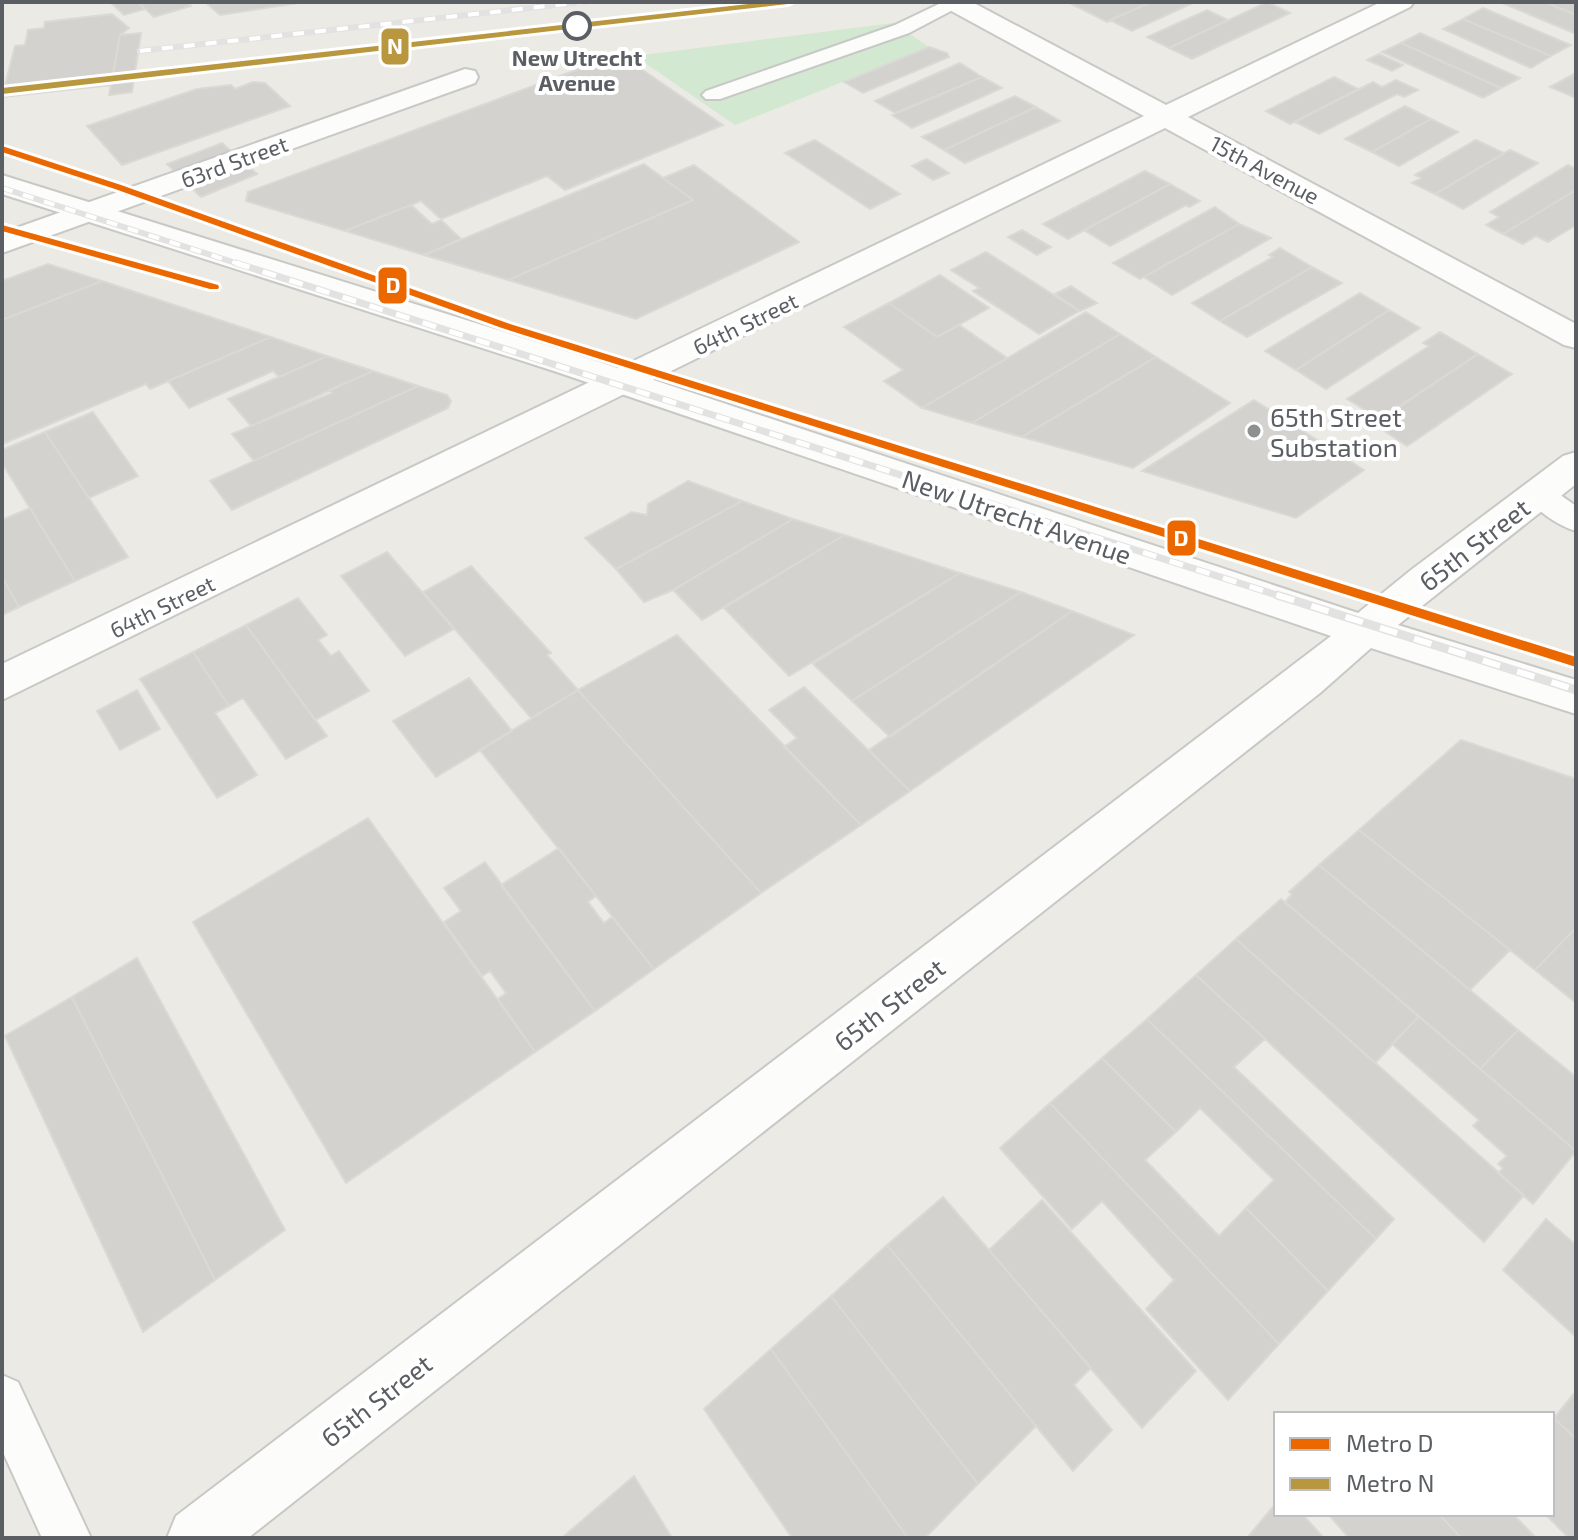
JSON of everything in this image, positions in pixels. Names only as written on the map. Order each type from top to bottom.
[{"type":"street","name":"64th Street","points":[[2,683],[1401,2]]},
{"type":"street","name":"15th Avenue","points":[[954,3],[1576,338]]},
{"type":"street","name":"63rd Street","points":[[2,244],[465,77]]},
{"type":"street","name":"New Utrecht Avenue","points":[[2,184],[623,381],[1223,586],[1576,697]]},
{"type":"street","name":"65th Street","points":[[198,1538],[1280,701],[1425,580],[1576,465]]},
{"type":"lane","points":[[713,95],[902,29],[954,3]]},
{"type":"lane","points":[[1539,494],[1576,521]]},
{"type":"lane","points":[[2,1398],[67,1538]]},
{"type":"path","points":[[2,89],[13,88]]},
{"type":"green space","points":[[893,23],[929,47],[735,125],[635,56]]},
{"type":"building","points":[[110,2],[138,2],[145,9],[124,15]]},
{"type":"building","points":[[138,2],[187,2],[191,6],[154,17]]},
{"type":"building","points":[[205,2],[305,2],[220,15]]},
{"type":"building","points":[[1068,2],[1151,2],[1107,22]]},
{"type":"building","points":[[1151,2],[1195,2],[1132,31],[1110,20]]},
{"type":"building","points":[[1267,2],[1290,13],[1192,59],[1169,48]]},
{"type":"building","points":[[1500,2],[1545,2],[1576,15],[1576,34]]},
{"type":"building","points":[[1545,2],[1576,2],[1576,15]]},
{"type":"building","points":[[1483,8],[1571,45],[1551,56],[1463,19]]},
{"type":"building","points":[[1207,10],[1228,20],[1169,48],[1147,37]]},
{"type":"building","points":[[112,14],[129,28],[120,35],[111,85],[2,97],[15,46],[25,45],[28,30],[44,28],[45,22]]},
{"type":"building","points":[[1463,19],[1551,56],[1531,68],[1443,29]]},
{"type":"building","points":[[141,33],[132,92],[109,95],[120,35]]},
{"type":"building","points":[[1420,33],[1520,78],[1501,88],[1401,43]]},
{"type":"building","points":[[1401,43],[1501,88],[1483,98],[1382,52]]},
{"type":"building","points":[[929,47],[947,53],[949,57],[863,93],[844,82]]},
{"type":"building","points":[[1379,54],[1403,65],[1392,71],[1367,60]]},
{"type":"building","points":[[631,62],[723,125],[565,190],[547,176],[441,219],[421,201],[345,231],[246,201],[248,192],[587,66]]},
{"type":"building","points":[[960,63],[982,77],[895,113],[875,101]]},
{"type":"building","points":[[1576,73],[1576,98],[1550,87]]},
{"type":"building","points":[[982,77],[1002,88],[912,128],[892,115]]},
{"type":"building","points":[[1334,77],[1358,89],[1290,124],[1266,111]]},
{"type":"building","points":[[1396,80],[1418,90],[1404,97],[1397,94],[1319,134],[1295,122],[1373,82],[1382,87]]},
{"type":"building","points":[[253,82],[265,83],[290,106],[122,165],[87,126],[197,89],[231,85],[235,89]]},
{"type":"building","points":[[1015,96],[1036,107],[944,150],[922,137]]},
{"type":"building","points":[[1405,106],[1431,119],[1372,152],[1345,139]]},
{"type":"building","points":[[1036,107],[1060,121],[965,163],[944,150]]},
{"type":"building","points":[[1431,119],[1458,132],[1399,166],[1372,152]]},
{"type":"building","points":[[815,140],[900,194],[870,209],[785,153]]},
{"type":"building","points":[[1476,140],[1504,153],[1435,194],[1412,183],[1421,178],[1415,175]]},
{"type":"building","points":[[222,143],[257,174],[201,197],[167,164]]},
{"type":"building","points":[[1510,150],[1538,163],[1463,209],[1435,194]]},
{"type":"building","points":[[927,159],[949,173],[933,180],[912,166]]},
{"type":"building","points":[[644,164],[693,200],[508,280],[424,255]]},
{"type":"building","points":[[694,165],[799,242],[636,319],[508,280],[693,200],[663,178]]},
{"type":"building","points":[[1568,165],[1576,169],[1576,190],[1503,234],[1486,225],[1499,217],[1490,212]]},
{"type":"building","points":[[1145,171],[1170,184],[1068,239],[1043,224]]},
{"type":"building","points":[[1170,184],[1200,201],[1189,207],[1186,205],[1110,246],[1084,230]]},
{"type":"building","points":[[1576,190],[1576,225],[1548,242],[1536,236],[1523,244],[1503,234]]},
{"type":"building","points":[[411,205],[432,224],[441,220],[461,239],[424,255],[345,231]]},
{"type":"building","points":[[1215,207],[1239,224],[1140,279],[1113,263]]},
{"type":"building","points":[[1239,224],[1271,238],[1172,295],[1144,277]]},
{"type":"building","points":[[1022,230],[1051,247],[1037,255],[1008,237]]},
{"type":"building","points":[[1280,248],[1312,267],[1220,321],[1192,303],[1273,257],[1269,255]]},
{"type":"building","points":[[986,252],[1079,311],[1039,334],[973,291],[979,288],[951,270]]},
{"type":"building","points":[[48,264],[102,281],[2,320],[2,281]]},
{"type":"building","points":[[1312,267],[1342,283],[1247,337],[1220,321]]},
{"type":"building","points":[[940,275],[989,308],[937,337],[889,303]]},
{"type":"building","points":[[102,281],[271,337],[150,389],[146,384],[5,443],[2,438],[2,320]]},
{"type":"building","points":[[1071,286],[1097,303],[1080,311],[1055,294]]},
{"type":"building","points":[[1360,293],[1389,310],[1296,370],[1265,351]]},
{"type":"building","points":[[889,303],[937,337],[959,325],[1007,358],[922,408],[884,381],[903,370],[844,327]]},
{"type":"building","points":[[1389,310],[1420,328],[1326,389],[1296,370]]},
{"type":"building","points":[[1086,312],[1120,334],[972,423],[922,408]]},
{"type":"building","points":[[1440,332],[1478,354],[1380,419],[1347,399],[1429,346],[1423,343]]},
{"type":"building","points":[[1120,334],[1156,357],[1022,437],[972,423]]},
{"type":"building","points":[[271,337],[327,356],[279,377],[273,371],[189,408],[168,381]]},
{"type":"building","points":[[1478,354],[1512,374],[1407,446],[1374,424]]},
{"type":"building","points":[[327,356],[373,371],[251,426],[228,399]]},
{"type":"building","points":[[1156,357],[1230,403],[1133,468],[1022,437]]},
{"type":"building","points":[[373,371],[418,386],[254,461],[232,434],[332,393],[329,390]]},
{"type":"building","points":[[418,386],[447,395],[451,401],[448,408],[232,510],[210,481]]},
{"type":"building","name":"65th Street Substation","points":[[1254,400],[1364,470],[1296,518],[1142,471]]},
{"type":"building","points":[[93,412],[138,476],[89,498],[45,432]]},
{"type":"building","points":[[45,432],[128,557],[75,581],[2,463],[2,450]]},
{"type":"building","points":[[688,481],[742,501],[616,569],[585,538],[632,512],[647,515],[648,504]]},
{"type":"building","points":[[742,501],[793,519],[673,590],[644,602],[616,569]]},
{"type":"building","points":[[30,508],[75,581],[19,607],[2,577],[2,520]]},
{"type":"building","points":[[793,519],[844,535],[702,620],[673,590]]},
{"type":"building","points":[[844,535],[960,573],[789,676],[724,608]]},
{"type":"building","points":[[387,552],[454,629],[405,656],[341,576]]},
{"type":"building","points":[[471,566],[551,653],[547,655],[578,690],[531,718],[423,592]]},
{"type":"building","points":[[960,573],[1021,592],[852,701],[813,664]]},
{"type":"building","points":[[2,577],[19,607],[2,615]]},
{"type":"building","points":[[1021,592],[1072,611],[890,737],[852,701]]},
{"type":"building","points":[[298,598],[327,635],[318,640],[331,656],[339,651],[369,691],[315,720],[246,625]]},
{"type":"building","points":[[1072,611],[1134,635],[910,791],[869,750]]},
{"type":"building","points":[[246,625],[327,736],[286,759],[243,698],[229,706],[193,652]]},
{"type":"building","points":[[677,635],[861,825],[761,893],[578,690]]},
{"type":"building","points":[[193,652],[229,706],[215,713],[257,775],[217,798],[140,679]]},
{"type":"building","points":[[469,678],[512,731],[436,777],[393,721]]},
{"type":"building","points":[[804,687],[910,791],[861,825],[784,747],[797,738],[769,710]]},
{"type":"building","points":[[137,690],[160,729],[120,750],[97,711]]},
{"type":"building","points":[[578,690],[761,893],[654,969],[480,750]]},
{"type":"building","points":[[1461,740],[1576,779],[1576,928],[1535,970],[1359,830]]},
{"type":"building","points":[[368,818],[535,1052],[346,1183],[193,922]]},
{"type":"building","points":[[1359,830],[1510,950],[1470,990],[1319,865]]},
{"type":"building","points":[[559,848],[596,896],[588,902],[604,923],[612,917],[654,969],[595,1011],[501,885]]},
{"type":"building","points":[[485,862],[595,1011],[535,1052],[498,999],[506,993],[490,971],[482,976],[444,922],[461,911],[444,888]]},
{"type":"building","points":[[1319,865],[1518,1030],[1480,1069],[1285,902],[1292,894],[1289,892]]},
{"type":"building","points":[[1281,899],[1419,1016],[1375,1063],[1236,939]]},
{"type":"building","points":[[1576,928],[1576,1003],[1535,970]]},
{"type":"building","points":[[1236,939],[1524,1195],[1484,1242],[1196,975]]},
{"type":"building","points":[[137,958],[285,1230],[215,1280],[72,997]]},
{"type":"building","points":[[1196,975],[1265,1039],[1234,1067],[1394,1219],[1376,1239],[1147,1019]]},
{"type":"building","points":[[72,997],[215,1280],[143,1332],[5,1036]]},
{"type":"building","points":[[1419,1016],[1576,1151],[1533,1204],[1498,1173],[1503,1168],[1498,1164],[1507,1156],[1473,1126],[1479,1120],[1392,1044]]},
{"type":"building","points":[[1147,1019],[1376,1239],[1328,1291],[1246,1208],[1274,1180],[1200,1108],[1176,1132],[1102,1058]]},
{"type":"building","points":[[1518,1030],[1576,1077],[1576,1151],[1480,1069]]},
{"type":"building","points":[[1102,1058],[1176,1132],[1145,1160],[1219,1236],[1246,1208],[1328,1291],[1279,1344],[1050,1103]]},
{"type":"building","points":[[1050,1103],[1279,1344],[1228,1400],[1146,1309],[1174,1280],[1102,1201],[1072,1229],[1000,1148]]},
{"type":"building","points":[[943,1197],[1091,1368],[1074,1385],[1112,1430],[1073,1471],[887,1245]]},
{"type":"building","points":[[1042,1200],[1196,1371],[1142,1428],[989,1250]]},
{"type":"building","points":[[1546,1219],[1576,1245],[1576,1337],[1503,1270]]},
{"type":"building","points":[[887,1245],[1036,1426],[978,1484],[831,1296]]},
{"type":"building","points":[[831,1296],[978,1484],[925,1538],[908,1538],[771,1349]]},
{"type":"building","points":[[771,1349],[908,1538],[792,1538],[704,1409]]},
{"type":"building","points":[[1576,1391],[1576,1439],[1554,1418]]},
{"type":"building","points":[[1554,1418],[1576,1439],[1576,1538],[1569,1538],[1547,1516],[1554,1516]]},
{"type":"building","points":[[634,1476],[672,1538],[564,1536]]},
{"type":"building","points":[[1274,1505],[1274,1516],[1304,1516],[1324,1538],[1247,1538]]},
{"type":"building","points":[[1330,1516],[1441,1516],[1461,1538],[1349,1538]]},
{"type":"building","points":[[1441,1516],[1515,1516],[1536,1538],[1461,1538]]},
{"type":"railway","points":[[140,51],[584,2]]},
{"type":"railway","points":[[2,188],[242,265]]},
{"type":"railway","points":[[236,263],[1283,597]]},
{"type":"railway","points":[[1277,595],[1576,690]]},
{"type":"metro line","name":"N","points":[[2,91],[788,2]]},
{"type":"metro line","name":"D","points":[[2,149],[118,187],[506,326],[1576,662]]},
{"type":"metro line","name":"D","points":[[2,228],[214,287]]},
{"type":"place","name":"New Utrecht Avenue","points":[[577,26]]},
{"type":"place","name":"65th Street Substation","points":[[1254,431]]}]
